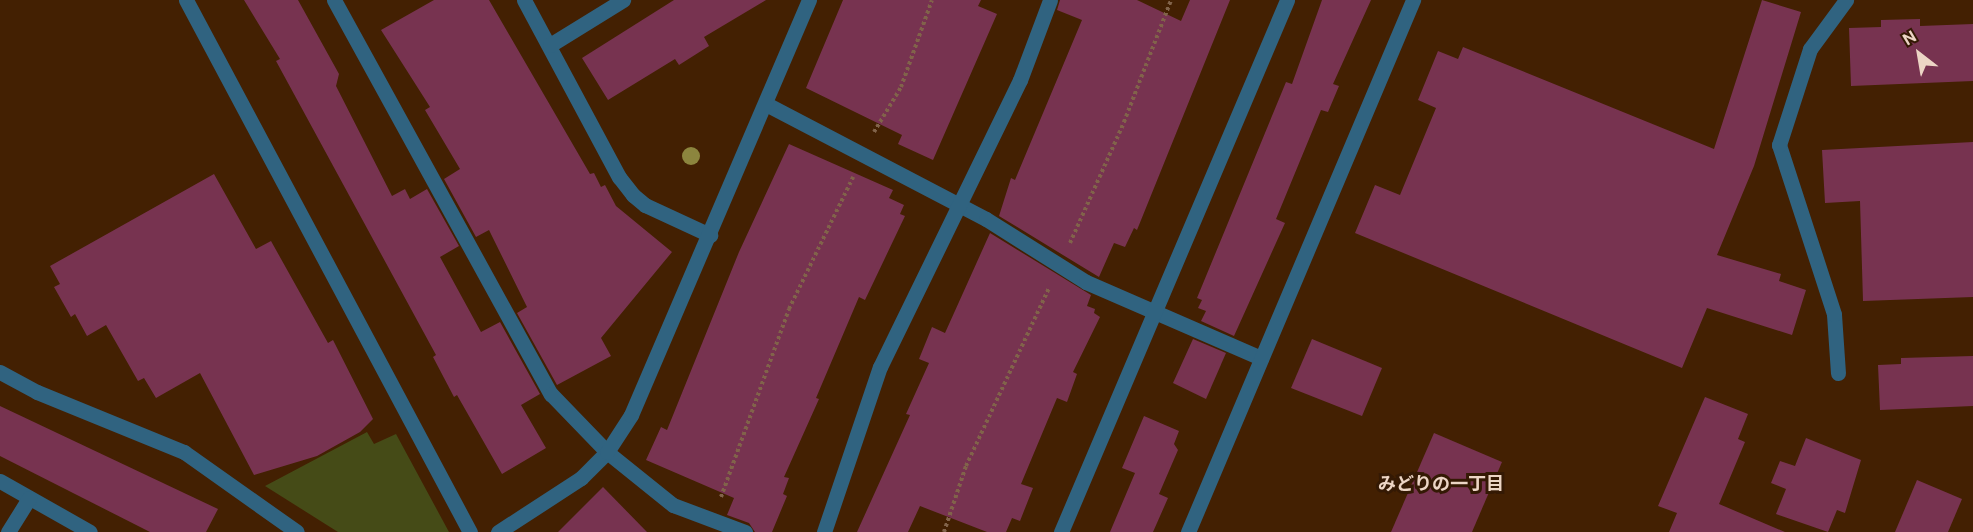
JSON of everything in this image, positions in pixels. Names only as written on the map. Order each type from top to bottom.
[{"type":"street","points":[[186,0],[470,532]]},
{"type":"street","points":[[334,0],[529,358],[551,394],[607,452],[673,505],[745,532]]},
{"type":"street","points":[[524,0],[619,177],[633,195],[645,205],[710,235]]},
{"type":"street","points":[[550,45],[623,0]]},
{"type":"street","points":[[498,532],[557,496],[607,452],[652,374],[809,0]]},
{"type":"street","points":[[824,532],[880,367],[1020,80],[1050,0]]},
{"type":"street","points":[[1061,532],[1287,0]]},
{"type":"street","points":[[1188,532],[1413,0]]},
{"type":"street","points":[[1838,373],[1834,314],[1779,145],[1810,49],[1846,0]]},
{"type":"street","points":[[765,104],[865,153],[1086,282],[1261,358]]},
{"type":"street","points":[[0,372],[38,392],[184,452],[297,532]]},
{"type":"street","points":[[0,482],[90,532]]},
{"type":"street","points":[[8,532],[29,498]]},
{"type":"path","points":[[713,520],[789,309],[865,153],[901,87],[932,0]]},
{"type":"green space","points":[[367,432],[374,444],[396,434],[449,532],[338,532],[265,486]]},
{"type":"building","points":[[244,0],[298,0],[339,74],[336,86],[392,196],[405,189],[410,199],[427,189],[459,246],[440,257],[481,332],[500,322],[540,394],[521,405],[546,448],[502,474],[457,395],[454,397],[433,357],[436,355],[276,61],[280,59]]},
{"type":"building","points":[[434,0],[489,0],[590,174],[594,173],[601,187],[605,185],[616,206],[672,252],[601,338],[611,356],[557,385],[517,313],[527,307],[489,230],[476,237],[444,179],[460,169],[425,110],[430,107],[381,30]]},
{"type":"building","points":[[674,0],[766,0],[704,37],[709,46],[679,65],[675,59],[608,100],[582,58]]},
{"type":"building","points":[[843,0],[981,0],[978,6],[997,14],[933,160],[898,144],[902,135],[806,88]]},
{"type":"building","points":[[1060,0],[1137,0],[1181,21],[1190,0],[1230,0],[1137,230],[1134,228],[1125,247],[1114,243],[1099,277],[999,216],[1011,178],[1015,180],[1082,20],[1057,10]]},
{"type":"building","points":[[1322,0],[1371,0],[1333,84],[1339,86],[1328,112],[1321,110],[1276,219],[1285,223],[1234,336],[1201,321],[1206,311],[1198,308],[1202,300],[1197,298],[1286,82],[1292,84]]},
{"type":"building","points":[[1762,0],[1801,12],[1754,166],[1717,255],[1781,274],[1779,281],[1806,290],[1792,335],[1707,308],[1682,368],[1355,233],[1375,185],[1400,195],[1436,108],[1418,100],[1438,51],[1458,59],[1463,47],[1714,149]]},
{"type":"building","points":[[1920,19],[1920,26],[1973,24],[1973,81],[1851,86],[1849,28],[1881,27],[1881,20]]},
{"type":"building","points":[[1973,142],[1973,297],[1863,301],[1860,201],[1825,203],[1822,150]]},
{"type":"building","points":[[789,144],[893,190],[889,198],[904,205],[900,214],[905,216],[865,300],[859,297],[816,398],[819,399],[784,477],[789,478],[783,494],[787,496],[772,532],[755,532],[749,523],[727,515],[734,498],[646,460],[661,427],[667,430],[739,252]]},
{"type":"building","points":[[214,174],[256,249],[271,241],[328,343],[333,340],[373,419],[360,432],[317,456],[254,475],[200,373],[156,398],[144,378],[138,381],[106,325],[87,336],[75,314],[71,317],[54,287],[60,284],[50,266]]},
{"type":"building","points":[[990,233],[1091,295],[1087,306],[1095,309],[1094,313],[1100,317],[1073,372],[1077,374],[1067,402],[1057,398],[1021,484],[1033,488],[1020,521],[1012,518],[1006,532],[987,532],[920,506],[908,532],[857,532],[910,415],[906,414],[929,363],[919,359],[932,327],[945,333]]},
{"type":"building","points":[[1193,339],[1226,353],[1206,399],[1173,383]]},
{"type":"building","points":[[1312,339],[1382,368],[1362,416],[1291,388]]},
{"type":"building","points":[[1973,356],[1973,406],[1880,410],[1878,365],[1901,364],[1901,358]]},
{"type":"building","points":[[1705,397],[1748,414],[1738,439],[1745,442],[1719,504],[1785,532],[1669,532],[1677,513],[1658,506]]},
{"type":"building","points":[[0,406],[218,509],[206,532],[150,532],[0,456]]},
{"type":"building","points":[[1144,416],[1179,431],[1174,444],[1178,450],[1159,494],[1168,498],[1153,532],[1110,532],[1135,473],[1122,468]]},
{"type":"building","points":[[1434,433],[1502,462],[1472,532],[1391,532]]},
{"type":"building","points":[[1806,438],[1861,460],[1845,513],[1837,510],[1828,532],[1776,514],[1786,489],[1771,483],[1780,461],[1795,466]]},
{"type":"building","points":[[1917,480],[1962,499],[1948,532],[1895,532]]},
{"type":"building","points":[[603,487],[647,532],[558,532]]},
{"type":"district","name":"みどりの一丁目","points":[[1441,484]]}]
